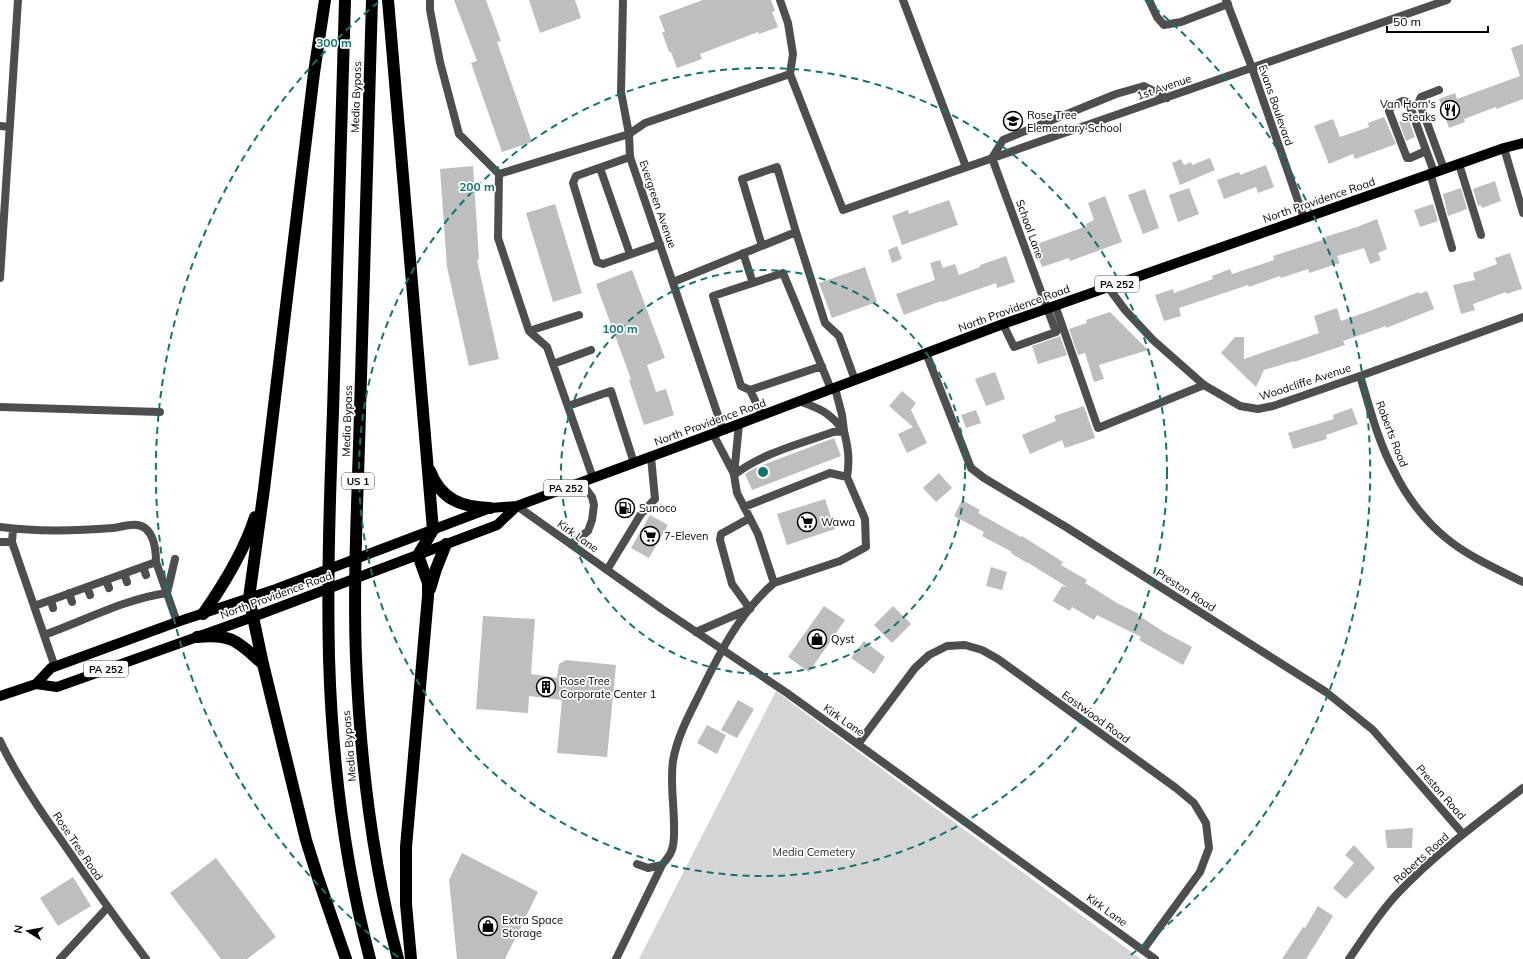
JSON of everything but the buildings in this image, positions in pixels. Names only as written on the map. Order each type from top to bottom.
[{"type":"highway","points":[[325,0],[313,81],[264,489],[249,598],[263,664],[306,840],[346,959]]},
{"type":"highway","name":"Media Bypass","points":[[345,0],[328,559],[329,656],[331,707],[341,806],[357,905],[370,959]]},
{"type":"highway","name":"Media Bypass","points":[[372,0],[356,560],[356,656],[362,754],[368,803],[382,893],[398,959]]},
{"type":"highway","points":[[388,0],[432,530],[418,555],[428,583],[428,596],[406,847],[406,904],[411,959]]},
{"type":"highway","points":[[427,464],[433,479],[440,490],[450,498],[462,504],[473,507],[490,508]]},
{"type":"highway","points":[[203,614],[223,586],[248,536],[264,489]]},
{"type":"highway","points":[[428,596],[436,569],[446,544]]},
{"type":"highway","points":[[198,637],[214,635],[230,638],[238,642],[263,664]]},
{"type":"main road","name":"North Providence Road","points":[[36,684],[51,668],[177,622],[299,580],[490,508],[516,506],[718,432],[1003,324],[1432,173],[1504,148],[1523,143]]},
{"type":"main road","name":"North Providence Road","points":[[0,696],[36,684],[57,687],[253,617],[497,526],[516,506]]},
{"type":"main road","points":[[409,539],[418,555]]},
{"type":"street","points":[[0,278],[18,0]]},
{"type":"street","points":[[430,0],[430,10],[440,62],[459,134],[499,174],[498,238],[529,331],[547,347],[593,478]]},
{"type":"street","name":"Evergreen Avenue","points":[[623,0],[621,92],[629,134],[630,157],[673,282],[718,432],[734,475]]},
{"type":"street","points":[[499,174],[629,134],[645,123],[790,74],[793,54],[788,22],[780,0]]},
{"type":"street","points":[[903,0],[966,167]]},
{"type":"street","points":[[1150,0],[1156,17],[1164,25],[1181,22],[1227,2]]},
{"type":"street","name":"1st Avenue","points":[[790,74],[843,210],[1447,0]]},
{"type":"street","name":"Evans Boulevard","points":[[1227,2],[1252,68],[1304,218]]},
{"type":"street","points":[[992,158],[1003,140],[1116,94],[1144,86],[1166,98]]},
{"type":"street","points":[[1439,90],[1420,97],[1419,101],[1444,169]]},
{"type":"street","points":[[1426,151],[1407,158],[1389,112],[1392,106],[1403,101],[1409,104],[1426,151],[1452,248]]},
{"type":"street","points":[[0,126],[10,127]]},
{"type":"street","points":[[1504,148],[1523,212]]},
{"type":"street","points":[[630,157],[576,176],[573,182],[597,262],[603,264],[660,244]]},
{"type":"street","name":"School Lane","points":[[992,158],[1051,307]]},
{"type":"street","points":[[1459,164],[1481,235]]},
{"type":"street","points":[[762,246],[742,179],[777,167],[825,323],[839,336],[855,380]]},
{"type":"street","points":[[600,168],[630,254]]},
{"type":"street","points":[[673,282],[796,232]]},
{"type":"street","points":[[743,253],[753,283]]},
{"type":"street","points":[[616,959],[662,864],[671,852],[674,837],[674,802],[671,780],[673,761],[678,741],[685,722],[722,649],[750,609],[764,592],[774,583],[840,561],[866,547],[865,519],[848,477],[850,463],[849,449],[844,431],[842,414],[833,388],[822,366],[783,273],[714,296],[741,386],[750,390],[762,415]]},
{"type":"street","name":"Woodcliffe Avenue","points":[[1108,287],[1124,310],[1153,340],[1204,384],[1240,406],[1258,409],[1273,406],[1360,376],[1523,317]]},
{"type":"street","points":[[1003,324],[1014,347],[1056,332],[1051,307]]},
{"type":"street","points":[[1051,307],[1098,428],[1204,384]]},
{"type":"street","points":[[529,331],[579,315]]},
{"type":"street","points":[[553,364],[591,350]]},
{"type":"street","name":"Preston Road","points":[[926,353],[971,468],[984,478],[1066,526],[1326,692],[1373,730],[1463,834]]},
{"type":"street","points":[[750,390],[822,366]]},
{"type":"street","name":"Roberts Road","points":[[1360,376],[1382,444],[1393,471],[1417,507],[1446,538],[1463,551],[1523,582]]},
{"type":"street","points":[[568,406],[611,391],[634,463]]},
{"type":"street","points":[[799,401],[819,408],[828,414],[844,431]]},
{"type":"street","points":[[0,407],[160,412]]},
{"type":"street","points":[[739,424],[734,475],[737,494],[758,534],[774,583]]},
{"type":"street","points":[[734,475],[747,465],[761,458],[833,432],[844,431]]},
{"type":"street","points":[[607,570],[641,514],[655,499],[651,457]]},
{"type":"street","points":[[744,507],[830,473],[848,477]]},
{"type":"street","points":[[571,544],[588,531],[592,520],[594,505],[592,497],[581,482]]},
{"type":"street","name":"Kirk Lane","points":[[516,506],[858,744],[1155,959]]},
{"type":"street","points":[[750,518],[722,534],[720,540],[732,584],[750,609]]},
{"type":"street","points":[[0,527],[13,529],[72,530],[118,527],[134,524],[145,528],[151,535],[156,548],[156,562],[177,622]]},
{"type":"street","points":[[13,529],[12,542],[55,667]]},
{"type":"street","points":[[0,542],[12,542]]},
{"type":"street","points":[[167,593],[175,559]]},
{"type":"street","points":[[34,606],[156,562]]},
{"type":"street","points":[[143,567],[146,576]]},
{"type":"street","points":[[124,574],[127,582]]},
{"type":"street","points":[[106,580],[109,588]]},
{"type":"street","points":[[87,587],[90,595]]},
{"type":"street","points":[[44,635],[59,626],[152,592],[167,593]]},
{"type":"street","points":[[69,593],[72,602]]},
{"type":"street","points":[[50,600],[54,608]]},
{"type":"street","points":[[696,632],[750,609]]},
{"type":"street","name":"Eastwood Road","points":[[858,744],[915,668],[929,654],[947,646],[965,645],[982,650],[1010,668],[1194,803],[1206,823],[1209,848],[1200,872],[1144,950]]},
{"type":"street","name":"Rose Tree Road","points":[[0,741],[18,776],[108,908],[146,959]]},
{"type":"street","name":"Roberts Road","points":[[1349,959],[1381,913],[1399,892],[1463,834],[1523,788]]},
{"type":"street","points":[[637,864],[648,868],[662,864]]},
{"type":"street","points":[[60,959],[108,908]]},
{"type":"green space","name":"Media Cemetery","points":[[776,691],[797,707],[1141,959],[639,959]]},
{"type":"place","name":"Van Horn's Steaks","points":[[1450,110]]},
{"type":"place","name":"Rose Tree Elementary School","points":[[1013,121]]},
{"type":"place","name":"Sunoco","points":[[625,508]]},
{"type":"place","name":"Wawa","points":[[807,522]]},
{"type":"place","name":"7-Eleven","points":[[650,536]]},
{"type":"place","name":"Qyst","points":[[817,639]]},
{"type":"place","name":"Rose Tree Corporate Center 1","points":[[546,687]]},
{"type":"place","name":"Extra Space Storage","points":[[488,926]]}]
